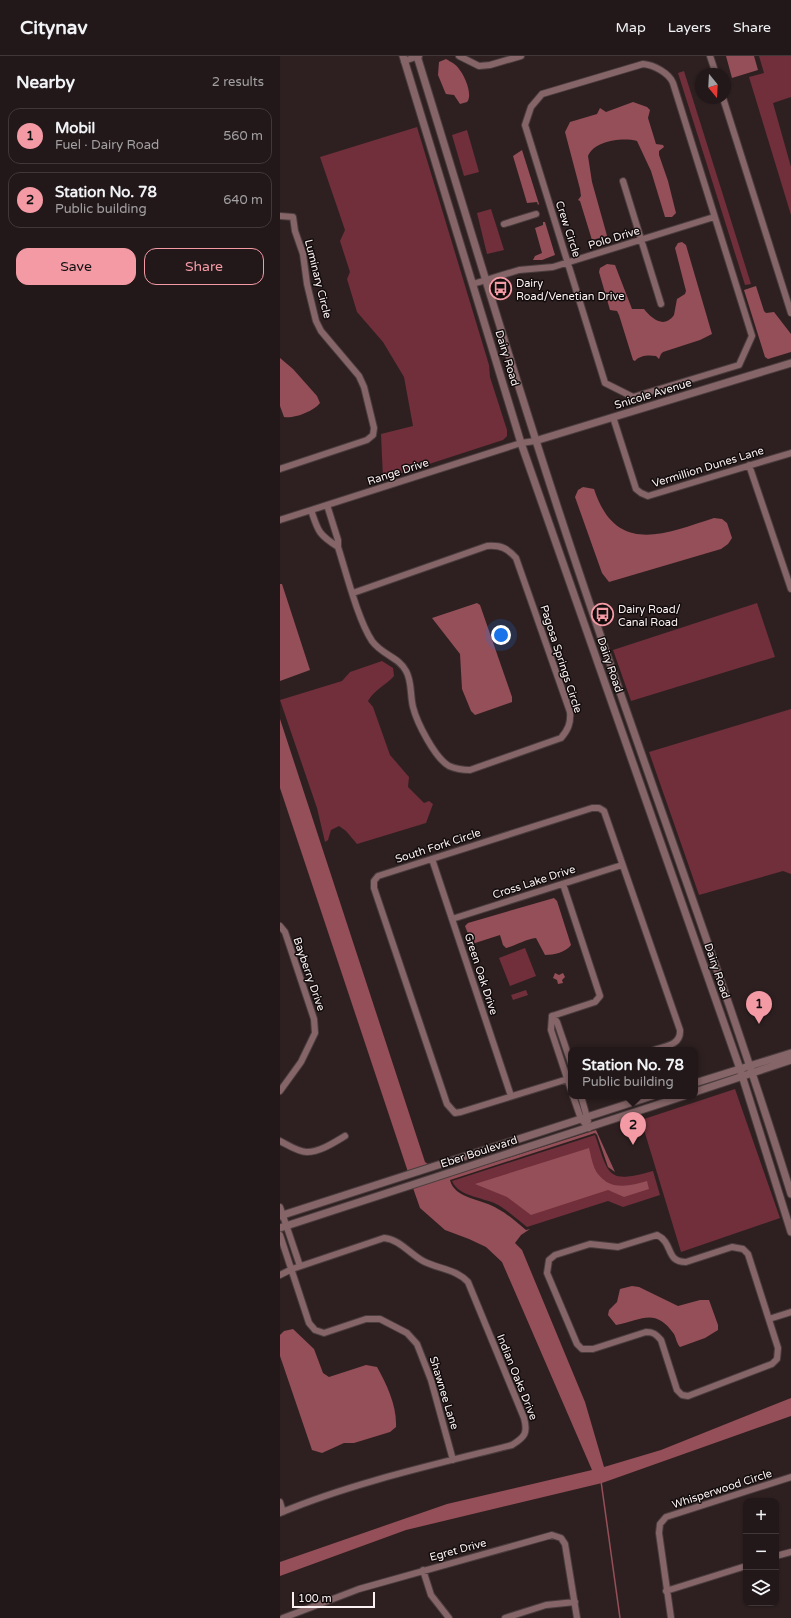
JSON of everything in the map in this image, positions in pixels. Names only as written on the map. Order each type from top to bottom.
[{"type":"street","points":[[404,58],[417,56]]},
{"type":"street","name":"Dairy Road","points":[[417,56],[535,441],[586,593],[754,1073],[791,1194]]},
{"type":"street","points":[[459,56],[479,66],[490,66],[521,56]]},
{"type":"street","points":[[710,56],[714,68]]},
{"type":"street","name":"Dairy Road","points":[[404,58],[521,443],[740,1068],[791,1232]]},
{"type":"street","name":"Crew Circle","points":[[643,64],[653,67],[668,76],[673,83],[714,217],[752,336],[739,365],[633,397],[605,383],[525,129],[526,118],[531,107],[542,94],[643,64]]},
{"type":"street","points":[[725,104],[791,313]]},
{"type":"street","points":[[623,181],[661,304]]},
{"type":"street","points":[[504,224],[536,214]]},
{"type":"street","name":"Luminary Circle","points":[[280,216],[292,217],[303,254],[306,284],[316,321],[321,330],[359,376],[364,387],[374,428],[373,435],[367,440],[280,469]]},
{"type":"street","name":"Polo Drive","points":[[473,284],[519,270],[553,268],[714,217]]},
{"type":"street","name":"Snicole Avenue","points":[[521,443],[535,441],[791,363]]},
{"type":"street","name":"Vermillion Dunes Lane","points":[[613,417],[636,489],[648,496],[791,453]]},
{"type":"street","name":"Range Drive","points":[[280,520],[521,443]]},
{"type":"street","points":[[749,466],[791,589]]},
{"type":"street","name":"Pagosa Springs Circle","points":[[327,505],[338,540],[338,547],[353,593],[366,630],[372,641],[388,656],[399,661],[405,668],[408,675],[413,707],[419,725],[429,743],[448,765],[460,770],[470,770],[561,738],[566,732],[571,721],[570,712],[516,558],[503,547],[487,546],[353,593]]},
{"type":"street","points":[[311,510],[318,532],[338,547]]},
{"type":"street","points":[[575,596],[586,593]]},
{"type":"street","points":[[630,757],[642,753]]},
{"type":"street","name":"South Fork Circle","points":[[568,1078],[460,1112],[455,1113],[450,1110],[377,895],[374,881],[378,876],[592,808],[599,808],[604,811],[680,1030],[681,1036],[678,1040],[661,1047]]},
{"type":"street","name":"Green Oak Drive","points":[[432,859],[511,1096]]},
{"type":"street","name":"Cross Lake Drive","points":[[452,919],[622,864]]},
{"type":"street","points":[[552,1016],[595,1002],[600,996],[563,884]]},
{"type":"street","name":"Bayberry Drive","points":[[280,926],[285,932],[314,1019],[315,1034],[301,1062],[280,1091]]},
{"type":"street","points":[[552,1016],[557,1022],[568,1054]]},
{"type":"street","points":[[552,1016],[551,1030],[568,1075]]},
{"type":"street","points":[[698,1081],[791,1053]]},
{"type":"street","points":[[698,1091],[791,1060]]},
{"type":"street","points":[[574,1099],[589,1128]]},
{"type":"street","points":[[581,1099],[584,1118]]},
{"type":"street","name":"Eber Boulevard","points":[[282,1216],[643,1099]]},
{"type":"street","name":"Eber Boulevard","points":[[283,1227],[675,1099]]},
{"type":"street","points":[[280,1141],[296,1149],[307,1152],[331,1144],[345,1136]]},
{"type":"street","points":[[280,1207],[283,1227],[295,1251],[300,1266]]},
{"type":"street","points":[[280,1235],[292,1268]]},
{"type":"street","points":[[657,1236],[667,1243],[671,1254],[679,1262],[686,1262],[738,1246],[743,1248],[748,1254],[769,1319],[778,1353],[777,1359],[772,1364],[688,1396],[682,1395],[677,1390],[661,1340],[652,1332],[646,1332],[593,1349],[582,1349],[577,1344],[547,1273],[547,1267],[549,1260],[554,1256],[590,1244],[618,1247],[657,1236]]},
{"type":"street","name":"Indian Oaks Drive","points":[[280,1275],[292,1268],[384,1238],[392,1239],[422,1260],[438,1268],[455,1272],[468,1282],[527,1428],[522,1439],[512,1445],[346,1490],[282,1513]]},
{"type":"street","points":[[287,1253],[295,1251]]},
{"type":"street","name":"Shawnee Lane","points":[[292,1268],[309,1323],[315,1330],[324,1333],[366,1319],[380,1319],[407,1333],[417,1344],[431,1380],[453,1460]]},
{"type":"street","points":[[769,1319],[791,1312]]},
{"type":"street","name":"Whisperwood Circle","points":[[671,1618],[659,1533],[660,1524],[666,1517],[791,1478]]},
{"type":"street","points":[[280,1502],[282,1513]]},
{"type":"street","name":"Egret Drive","points":[[284,1618],[359,1589],[552,1535],[561,1538],[565,1544],[578,1618]]},
{"type":"street","points":[[779,1555],[791,1552]]},
{"type":"street","points":[[666,1591],[743,1567]]},
{"type":"street","points":[[423,1570],[431,1595],[449,1618]]},
{"type":"street","points":[[505,1618],[546,1605],[575,1602]]},
{"type":"shaded area","points":[[726,56],[754,56],[758,70],[732,78],[731,68],[729,68]]},
{"type":"shaded area","points":[[759,56],[791,56],[791,97],[773,103],[791,167],[791,215],[749,77],[764,73]]},
{"type":"shaded area","points":[[446,59],[453,63],[464,76],[469,90],[469,99],[467,102],[460,104],[454,95],[446,94],[445,92],[438,75],[439,62]]},
{"type":"shaded area","points":[[684,71],[751,284],[745,285],[678,73]]},
{"type":"shaded area","points":[[633,102],[647,107],[650,110],[648,118],[656,144],[663,145],[664,147],[659,151],[659,155],[668,181],[676,213],[672,217],[665,217],[651,171],[637,141],[609,141],[596,147],[588,156],[592,182],[607,236],[592,240],[580,201],[578,200],[581,196],[580,189],[565,132],[570,122],[597,114],[600,108],[606,112]]},
{"type":"shaded area","points":[[417,127],[489,365],[490,377],[507,430],[507,436],[503,440],[383,479],[381,434],[413,426],[404,377],[383,342],[357,312],[347,279],[350,272],[340,241],[345,230],[320,157]]},
{"type":"shaded area","points":[[467,130],[479,172],[464,176],[452,135]]},
{"type":"shaded area","points":[[522,150],[539,204],[538,205],[537,202],[527,203],[513,156]]},
{"type":"shaded area","points":[[491,209],[504,250],[487,254],[477,213]]},
{"type":"shaded area","points":[[543,222],[545,222],[555,255],[542,260],[533,260],[535,256],[542,253],[535,228],[543,225]]},
{"type":"shaded area","points":[[682,242],[686,245],[712,334],[700,340],[663,352],[659,359],[656,356],[648,356],[639,358],[635,361],[633,360],[619,315],[617,311],[610,310],[599,272],[600,268],[607,264],[615,265],[632,309],[644,309],[654,319],[662,322],[666,321],[674,315],[677,299],[685,294],[686,291],[675,248],[678,243]]},
{"type":"shaded area","points":[[756,286],[764,311],[766,313],[774,312],[791,334],[791,352],[768,359],[765,357],[744,290]]},
{"type":"shaded area","points":[[280,358],[293,369],[317,396],[320,403],[313,409],[298,416],[284,417],[280,406]]},
{"type":"shaded area","points":[[583,487],[594,489],[603,510],[615,524],[628,532],[644,535],[660,534],[714,518],[722,519],[727,523],[732,538],[728,544],[721,549],[609,582],[602,573],[575,497],[578,490]]},
{"type":"shaded area","points":[[280,584],[282,584],[310,670],[280,681]]},
{"type":"shaded area","points":[[477,603],[480,605],[512,697],[512,702],[475,715],[471,711],[462,689],[460,654],[432,618]]},
{"type":"shaded area","points":[[757,603],[775,657],[631,701],[613,650]]},
{"type":"shaded area","points":[[382,661],[393,668],[394,676],[373,694],[368,701],[373,707],[390,755],[409,777],[408,787],[424,803],[429,801],[433,804],[426,823],[357,844],[346,831],[339,826],[331,830],[328,840],[325,842],[317,808],[280,700],[342,681],[350,672]]},
{"type":"shaded area","points":[[791,709],[791,874],[783,871],[699,895],[649,752]]},
{"type":"shaded area","points":[[280,719],[425,1162],[428,1164],[434,1163],[408,1172],[280,788]]},
{"type":"shaded area","points":[[554,898],[557,901],[571,945],[566,950],[556,954],[545,955],[536,938],[506,948],[503,945],[500,935],[472,944],[465,926],[468,923]]},
{"type":"shaded area","points":[[525,948],[536,976],[510,986],[499,958]]},
{"type":"shaded area","points":[[555,973],[559,975],[563,973],[565,977],[562,980],[563,983],[558,984],[557,980],[553,978]]},
{"type":"shaded area","points":[[526,990],[528,995],[513,1000],[511,995]]},
{"type":"shaded area","points":[[735,1089],[780,1218],[681,1252],[641,1120]]},
{"type":"shaded area","points":[[596,1130],[615,1172],[608,1167],[595,1133],[450,1180],[457,1191],[463,1195],[492,1206],[505,1213],[526,1230],[530,1229],[521,1235],[515,1243],[522,1250],[585,1402],[604,1467],[661,1450],[791,1398],[791,1416],[602,1483],[406,1530],[280,1576],[280,1562],[447,1504],[592,1470],[502,1262],[486,1247],[445,1230],[420,1208],[413,1188]]},
{"type":"shaded area","points":[[595,1135],[607,1168],[612,1173],[618,1176],[626,1177],[653,1171],[660,1195],[623,1207],[608,1201],[527,1227],[500,1206],[460,1191],[455,1187],[452,1181]]},
{"type":"shaded area","points":[[589,1148],[595,1169],[603,1179],[609,1183],[621,1186],[647,1181],[649,1189],[624,1197],[608,1190],[531,1215],[507,1197],[475,1184]]},
{"type":"shaded area","points":[[632,1286],[639,1287],[678,1306],[700,1300],[709,1300],[718,1325],[718,1330],[705,1338],[680,1347],[674,1334],[661,1320],[648,1318],[616,1325],[608,1315],[609,1310],[617,1302],[620,1289]]},
{"type":"shaded area","points":[[293,1329],[314,1349],[323,1373],[329,1377],[366,1365],[377,1367],[388,1388],[395,1411],[396,1427],[390,1432],[354,1443],[344,1443],[322,1453],[312,1450],[280,1356],[280,1335],[284,1331]]},
{"type":"waterway","points":[[601,1481],[620,1618]]},
{"type":"place","name":"Dairy Road/Venetian Drive","points":[[501,289]]},
{"type":"place","name":"Dairy Road/ Canal Road","points":[[602,615]]},
{"type":"place","name":"Mobil","points":[[759,1024]]},
{"type":"place","name":"Station No. 78","points":[[633,1145]]}]
